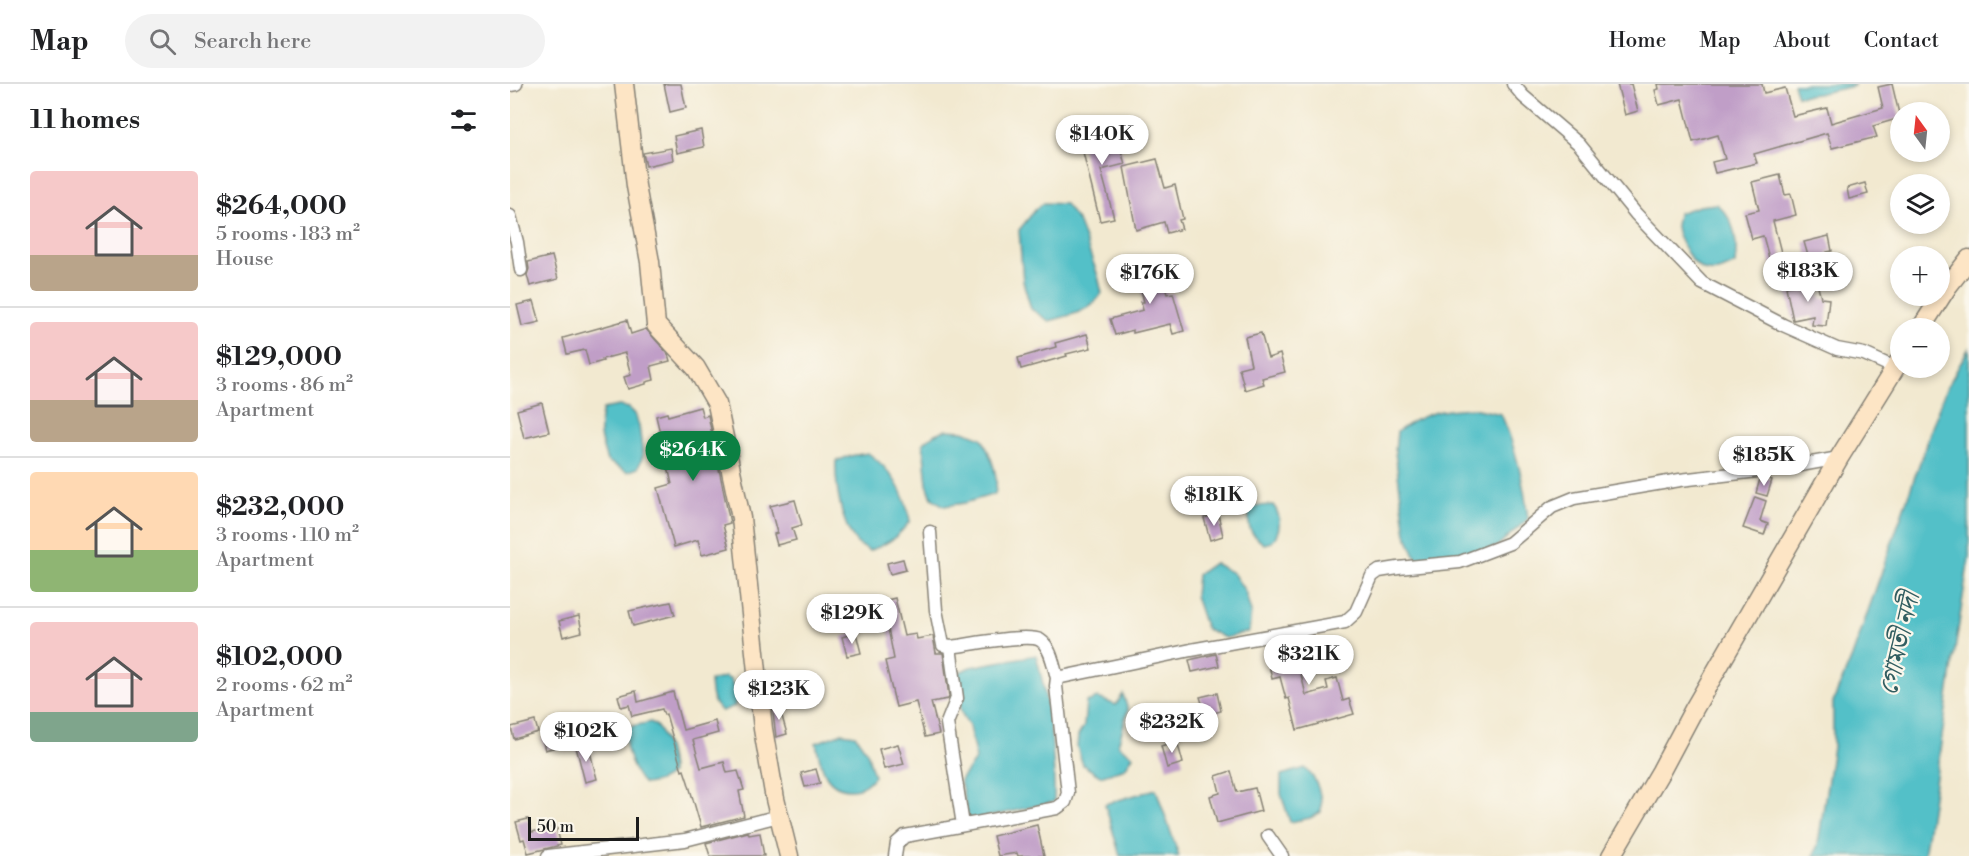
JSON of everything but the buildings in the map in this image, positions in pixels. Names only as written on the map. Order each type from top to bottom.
[{"type":"street","points":[[510,85],[516,84]]},
{"type":"street","points":[[624,84],[636,186],[650,262],[656,324],[696,368],[717,404],[741,518],[763,729],[789,856]]},
{"type":"street","points":[[1514,84],[1523,96],[1579,144],[1636,214],[1702,283],[1783,325],[1837,349],[1890,362]]},
{"type":"street","points":[[510,216],[521,270]]},
{"type":"street","points":[[1927,318],[1969,259]]},
{"type":"street","points":[[1611,856],[1839,458],[1890,377]]},
{"type":"street","points":[[1057,678],[1179,652],[1345,622],[1356,612],[1372,576],[1379,571],[1460,562],[1510,543],[1552,507],[1574,498],[1680,480],[1784,468],[1839,458]]},
{"type":"street","points":[[895,856],[897,843],[905,836],[1057,808],[1065,802],[1068,793],[1057,678],[1048,650],[1040,640],[1028,637],[950,648],[943,645],[936,610],[930,532]]},
{"type":"street","points":[[950,648],[957,698],[947,723],[963,825]]},
{"type":"street","points":[[548,856],[685,840],[779,816]]},
{"type":"street","points":[[1268,836],[1282,856]]},
{"type":"water","points":[[1793,84],[1854,84],[1854,86],[1797,96]]},
{"type":"water","points":[[1044,203],[1065,204],[1079,223],[1102,293],[1085,309],[1049,321],[1031,309],[1023,281],[1019,230]]},
{"type":"water","points":[[1716,204],[1731,223],[1736,255],[1735,264],[1722,270],[1712,271],[1697,266],[1687,254],[1677,233],[1676,225],[1678,213],[1699,206]]},
{"type":"water","name":"গোমতী নদী","points":[[1969,348],[1969,557],[1924,856],[1814,856],[1818,844],[1833,747],[1833,702],[1852,657],[1944,393]]},
{"type":"water","points":[[619,406],[629,408],[635,414],[643,456],[638,468],[627,472],[607,461],[600,435],[603,409]]},
{"type":"water","points":[[1472,408],[1501,414],[1519,465],[1528,519],[1496,547],[1454,559],[1417,560],[1406,534],[1395,452],[1397,432],[1415,420],[1432,413]]},
{"type":"water","points":[[946,430],[963,431],[982,438],[995,473],[995,494],[965,503],[944,506],[932,498],[927,484],[923,443],[935,434]]},
{"type":"water","points":[[868,453],[891,474],[896,482],[905,501],[910,521],[892,539],[869,551],[857,543],[847,526],[840,504],[836,470],[836,461]]},
{"type":"water","points":[[1273,505],[1278,514],[1279,528],[1272,542],[1264,544],[1250,529],[1249,509],[1256,506]]},
{"type":"water","points":[[1214,563],[1233,573],[1245,591],[1251,612],[1249,632],[1225,638],[1206,629],[1195,596],[1197,575]]},
{"type":"water","points":[[1036,655],[1050,728],[1054,802],[969,821],[960,780],[976,759],[969,726],[961,712],[956,674],[970,667]]},
{"type":"water","points":[[725,677],[731,680],[736,697],[735,706],[722,711],[714,702],[710,681]]},
{"type":"water","points":[[1123,694],[1128,710],[1118,745],[1133,756],[1125,768],[1100,776],[1083,765],[1077,747],[1078,736],[1084,726],[1086,702],[1098,698],[1116,705]]},
{"type":"water","points":[[651,722],[663,737],[670,760],[671,773],[659,781],[644,784],[630,759],[625,736],[626,730],[633,726]]},
{"type":"water","points":[[842,733],[855,735],[867,752],[874,776],[861,787],[841,788],[829,780],[822,767],[816,743]]},
{"type":"water","points":[[1305,768],[1318,788],[1321,812],[1310,818],[1290,822],[1281,794],[1281,775]]},
{"type":"water","points":[[1156,789],[1179,856],[1120,856],[1105,804]]}]
